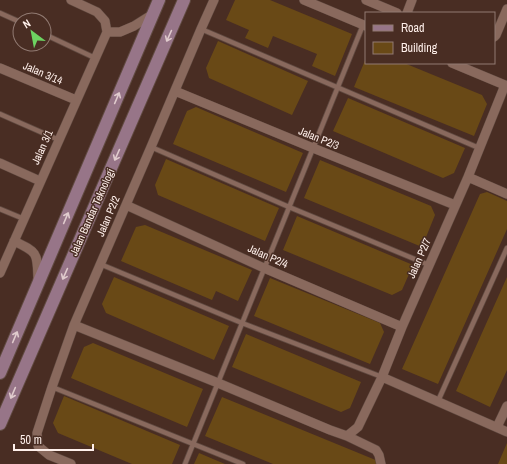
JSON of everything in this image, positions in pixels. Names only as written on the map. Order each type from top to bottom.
[{"type":"street","points":[[71,0],[97,12],[105,21],[107,32],[120,32],[134,26],[153,14]]},
{"type":"street","name":"Jalan Bandar Teknologi","points":[[0,373],[159,0]]},
{"type":"street","name":"Jalan Bandar Teknologi","points":[[0,424],[184,0]]},
{"type":"street","name":"Jalan P2/2","points":[[71,464],[49,454],[38,446],[37,433],[74,325],[214,0]]},
{"type":"street","points":[[304,0],[364,26]]},
{"type":"street","points":[[366,0],[395,12]]},
{"type":"street","points":[[407,12],[412,0]]},
{"type":"street","points":[[495,36],[507,8]]},
{"type":"street","name":"Jalan 3/1","points":[[0,273],[2,261],[14,241],[107,32]]},
{"type":"street","points":[[454,64],[506,86]]},
{"type":"street","name":"Jalan 3/14","points":[[0,68],[76,100]]},
{"type":"street","name":"Jalan P2/7","points":[[347,436],[358,427],[382,377],[402,326],[456,205],[506,86]]},
{"type":"street","name":"Jalan P2/3","points":[[175,91],[456,205]]},
{"type":"street","points":[[0,163],[40,181]]},
{"type":"street","points":[[468,177],[507,194]]},
{"type":"street","name":"Jalan P2/4","points":[[126,205],[264,268],[402,326]]},
{"type":"street","points":[[14,241],[30,249],[35,255],[38,284]]},
{"type":"street","points":[[26,313],[28,318],[35,321],[47,316]]},
{"type":"street","points":[[74,325],[347,436],[376,450],[381,464]]},
{"type":"street","points":[[382,377],[507,432]]},
{"type":"street","points":[[497,427],[507,406]]},
{"type":"lane","points":[[0,13],[12,18]]},
{"type":"lane","points":[[185,464],[364,26]]},
{"type":"lane","points":[[201,29],[479,148]]},
{"type":"lane","points":[[52,38],[95,58]]},
{"type":"lane","points":[[0,114],[59,140]]},
{"type":"lane","points":[[151,147],[429,265]]},
{"type":"lane","points":[[0,209],[24,219]]},
{"type":"lane","points":[[438,401],[507,248]]},
{"type":"lane","points":[[100,264],[242,323],[382,377]]},
{"type":"lane","points":[[52,387],[243,464]]},
{"type":"building","points":[[235,0],[270,0],[352,34],[335,76],[312,66],[317,54],[273,36],[268,48],[245,38],[249,30],[226,20]]},
{"type":"building","points":[[218,41],[308,81],[292,115],[209,78],[206,68]]},
{"type":"building","points":[[365,60],[365,64],[406,64],[482,95],[487,104],[474,136],[354,87]]},
{"type":"building","points":[[348,98],[465,148],[454,173],[443,178],[333,131]]},
{"type":"building","points":[[196,107],[303,153],[286,192],[173,144],[187,111]]},
{"type":"building","points":[[166,159],[279,208],[265,241],[158,195],[155,185]]},
{"type":"building","points":[[320,160],[431,206],[435,215],[422,247],[304,198]]},
{"type":"building","points":[[487,192],[507,201],[507,229],[438,384],[402,369],[480,194]]},
{"type":"building","points":[[297,216],[413,265],[402,290],[392,295],[283,250]]},
{"type":"building","points":[[145,225],[252,270],[238,301],[216,291],[212,300],[121,261],[136,227]]},
{"type":"building","points":[[114,277],[229,326],[214,360],[106,313],[102,304]]},
{"type":"building","points":[[507,277],[507,370],[490,407],[456,391]]},
{"type":"building","points":[[270,278],[380,323],[384,332],[370,364],[254,316]]},
{"type":"building","points":[[246,334],[361,382],[350,408],[341,412],[232,367]]},
{"type":"building","points":[[93,343],[203,389],[187,427],[71,378],[84,347]]},
{"type":"building","points":[[64,396],[180,445],[172,464],[132,464],[58,433],[53,423]]},
{"type":"building","points":[[222,397],[378,461],[376,464],[273,464],[205,436]]},
{"type":"building","points":[[507,443],[507,464],[498,464]]},
{"type":"building","points":[[199,453],[213,459],[225,464],[194,464]]}]
